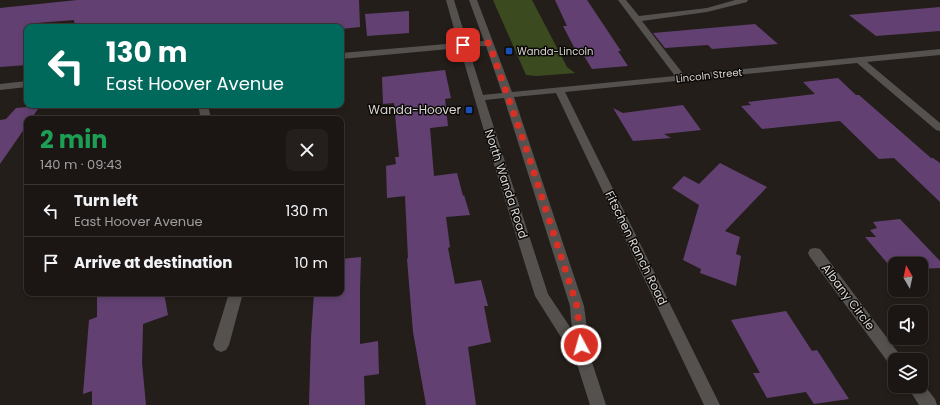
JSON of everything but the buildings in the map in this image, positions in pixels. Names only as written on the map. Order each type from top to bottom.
[{"type":"street","name":"North Wanda Road","points":[[450,0],[478,98],[542,296],[583,359]]},
{"type":"street","name":"North Wanda Road","points":[[473,0],[508,95],[577,306],[583,359],[598,405]]},
{"type":"street","points":[[622,0],[682,78]]},
{"type":"street","points":[[636,19],[707,10],[744,0]]},
{"type":"street","points":[[344,56],[489,43]]},
{"type":"street","name":"Lincoln Street","points":[[478,98],[940,52]]},
{"type":"street","points":[[859,60],[940,128]]},
{"type":"street","points":[[0,86],[24,84]]},
{"type":"street","name":"Fitschen Ranch Road","points":[[559,90],[712,405]]},
{"type":"street","name":"Albany Circle","points":[[815,252],[890,353]]},
{"type":"street","points":[[221,345],[235,296]]},
{"type":"street","points":[[920,393],[929,405]]},
{"type":"green space","points":[[493,0],[532,0],[567,67],[575,73],[537,76],[526,75]]},
{"type":"place","name":"Wanda-Lincoln","points":[[509,51]]},
{"type":"place","name":"Wanda-Hoover","points":[[469,110]]},
{"type":"route","points":[[463,45],[489,43],[526,148],[577,306],[581,345]]}]
